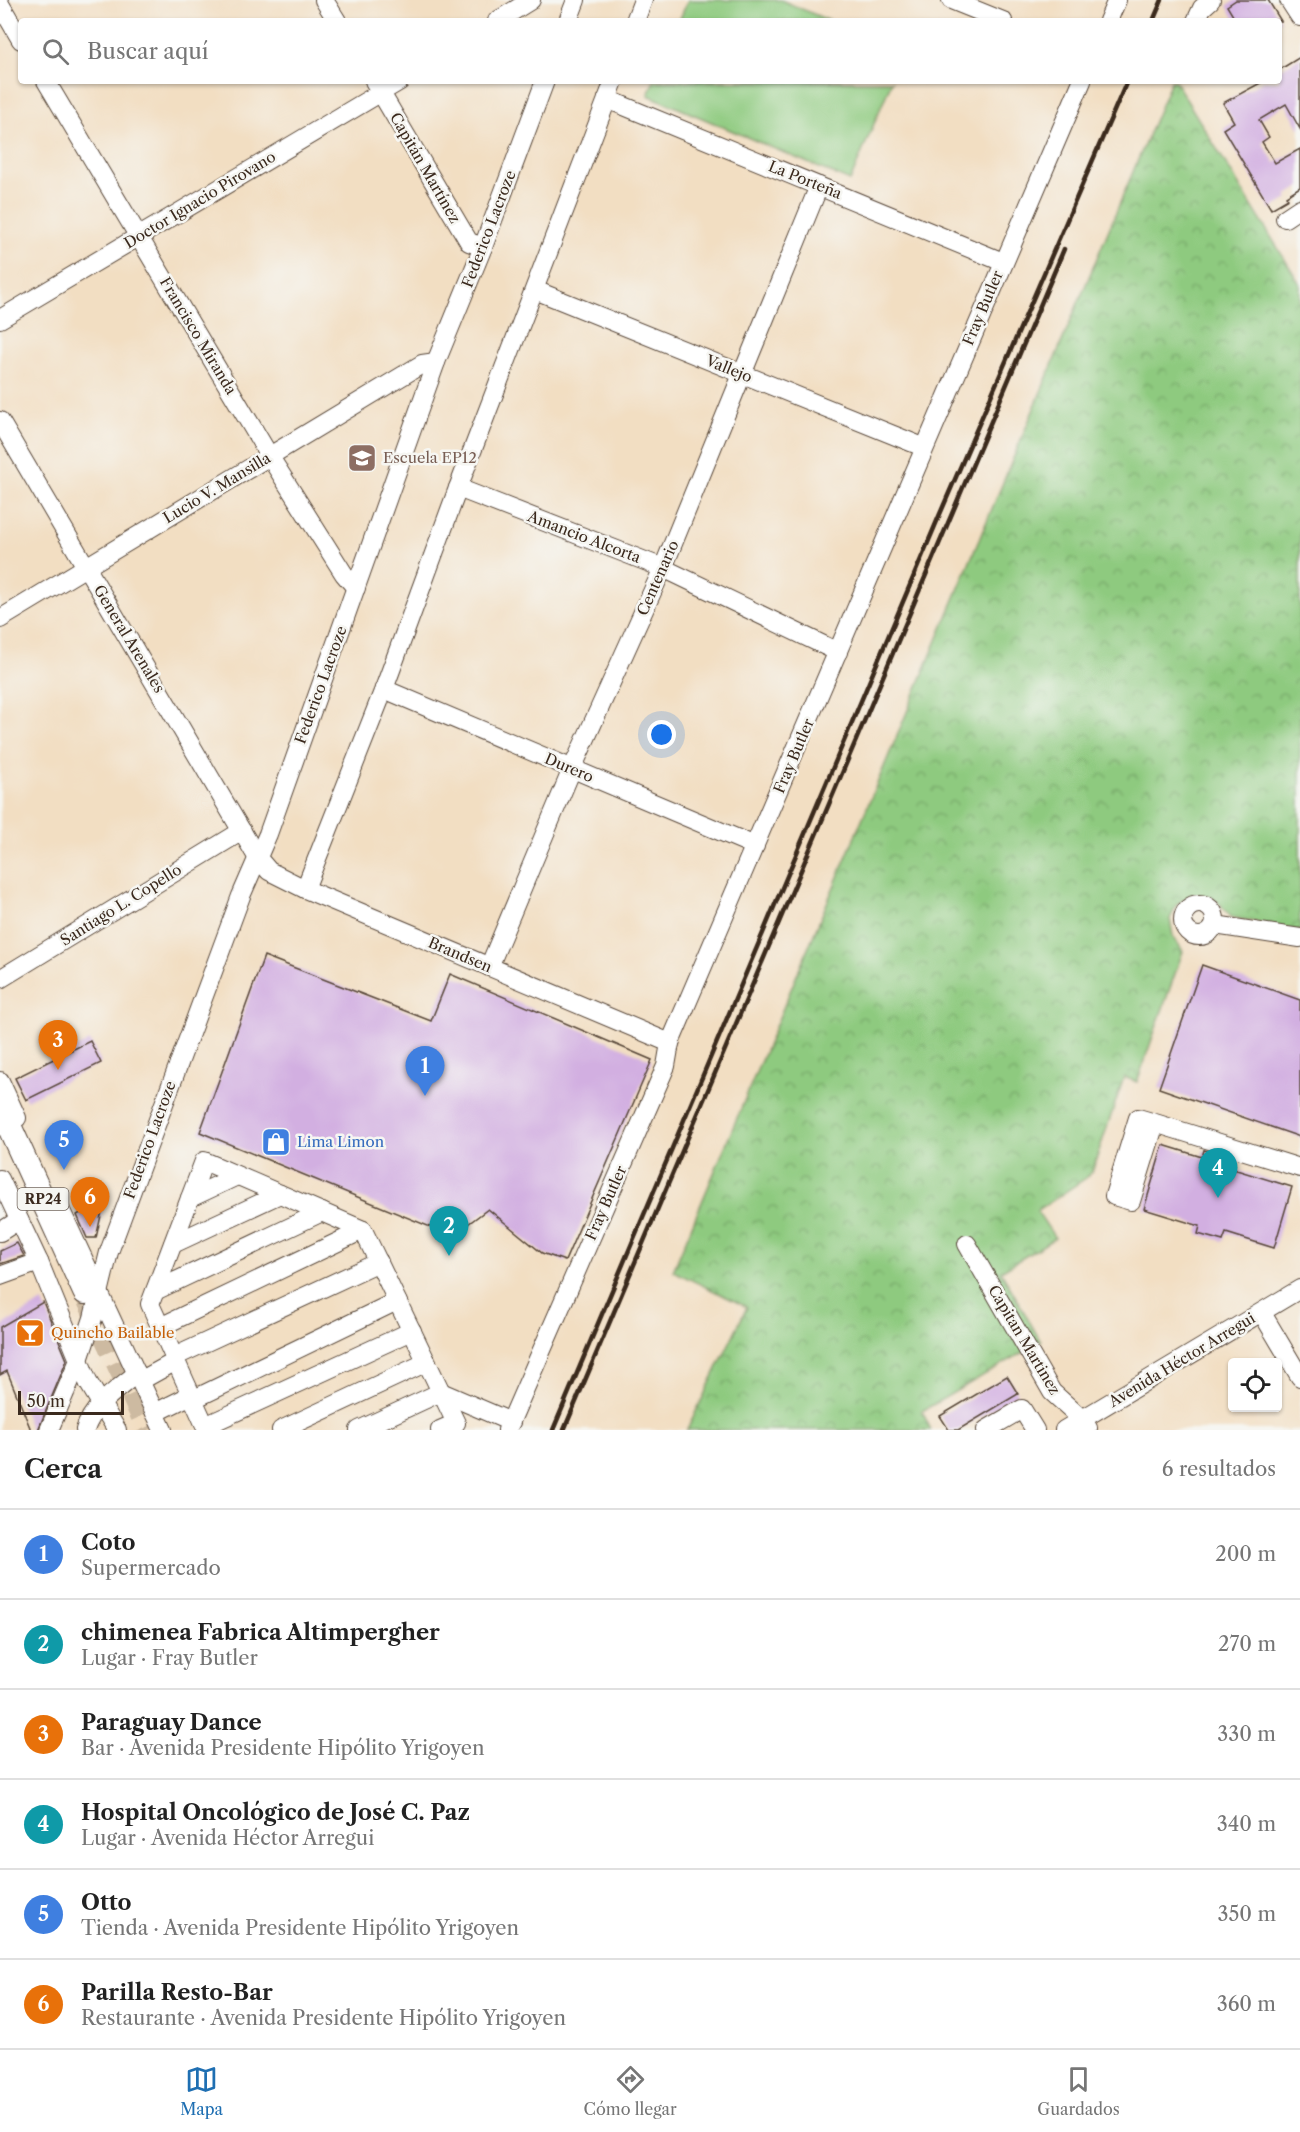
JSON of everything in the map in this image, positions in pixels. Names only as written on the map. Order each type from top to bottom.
[{"type":"main road","name":"RP24","points":[[0,1106],[86,1294]]},
{"type":"main road","name":"RP24","points":[[0,1143],[86,1294]]},
{"type":"street","points":[[324,0],[335,18]]},
{"type":"street","points":[[502,18],[531,0]]},
{"type":"street","points":[[636,18],[643,0]]},
{"type":"street","points":[[951,0],[996,18]]},
{"type":"street","points":[[1109,18],[1117,0]]},
{"type":"street","points":[[1197,18],[1202,8],[1211,0]]},
{"type":"street","points":[[1289,0],[1300,18]]},
{"type":"street","points":[[0,4],[18,35]]},
{"type":"street","name":"Francisco Miranda","points":[[48,84],[270,457],[344,574],[356,588]]},
{"type":"street","name":"Federico Lacroze","points":[[49,1430],[79,1360],[93,1318],[86,1294],[109,1252],[241,896],[268,834],[436,362],[483,247],[544,84]]},
{"type":"street","points":[[305,890],[384,689],[458,488],[613,84]]},
{"type":"street","name":"Fray Butler","points":[[509,1426],[666,1066],[670,1042],[1081,84]]},
{"type":"street","name":"Doctor Ignacio Pirovano","points":[[0,320],[378,87]]},
{"type":"street","name":"Capitán Martínez","points":[[378,87],[469,242],[483,247]]},
{"type":"street","name":"La Porteña","points":[[607,99],[1003,262]]},
{"type":"street","name":"Centenario","points":[[489,967],[572,769],[663,567],[819,186]]},
{"type":"street","name":"Vallejo","points":[[534,290],[924,447]]},
{"type":"street","name":"Lucio V. Mansilla","points":[[0,619],[422,364],[436,362]]},
{"type":"street","name":"General Arenales","points":[[0,421],[257,857]]},
{"type":"street","name":"Amancio Alcorta","points":[[458,488],[663,567],[838,652]]},
{"type":"street","name":"Durero","points":[[384,689],[755,846]]},
{"type":"street","name":"Santiago L. Copello","points":[[0,980],[242,831]]},
{"type":"street","name":"Brandsen","points":[[257,857],[269,871],[305,890],[670,1042]]},
{"type":"street","points":[[1215,925],[1300,938]]},
{"type":"street","points":[[0,1081],[86,1294],[139,1377],[163,1430]]},
{"type":"street","points":[[1155,1123],[1300,1168]]},
{"type":"street","points":[[412,1331],[206,1428],[150,1304],[204,1161],[363,1230],[379,1262],[397,1301],[412,1331],[427,1362],[456,1423],[440,1430]]},
{"type":"street","points":[[190,1198],[237,1176]]},
{"type":"street","points":[[0,1179],[39,1262],[79,1360],[100,1404],[117,1430]]},
{"type":"street","points":[[173,1244],[280,1194]]},
{"type":"street","points":[[155,1291],[322,1212]]},
{"type":"street","points":[[0,1232],[19,1220]]},
{"type":"street","points":[[160,1327],[363,1230]]},
{"type":"street","name":"Capitan Martinez","points":[[967,1244],[1053,1392],[1086,1425]]},
{"type":"street","points":[[0,1276],[39,1262]]},
{"type":"street","points":[[85,1430],[88,1421],[100,1404],[139,1377],[379,1262]]},
{"type":"street","name":"Avenida Héctor Arregui","points":[[1064,1430],[1086,1425],[1300,1289]]},
{"type":"street","points":[[155,1413],[397,1301]]},
{"type":"street","points":[[1262,1313],[1300,1377]]},
{"type":"street","points":[[281,1430],[427,1362]]},
{"type":"street","points":[[441,1392],[509,1426]]},
{"type":"street","points":[[359,1430],[441,1392]]},
{"type":"street","points":[[986,1430],[1022,1409],[1035,1430]]},
{"type":"green space","points":[[688,0],[781,0],[823,18],[680,18]]},
{"type":"green space","points":[[653,84],[891,84],[850,181],[648,95]]},
{"type":"green space","points":[[1170,84],[1177,84],[1300,284],[1300,931],[1231,917],[1218,902],[1210,897],[1192,895],[1177,904],[1170,919],[1173,936],[1183,951],[1137,1082],[1124,1077],[1092,1172],[1037,1211],[1055,1238],[1001,1271],[1041,1342],[922,1411],[931,1430],[687,1430],[747,1307],[673,1271]]},
{"type":"building","points":[[1236,0],[1268,0],[1279,18],[1234,18],[1227,6]]},
{"type":"building","points":[[1300,57],[1300,129],[1286,104],[1259,120],[1269,137],[1262,142],[1275,163],[1300,149],[1300,187],[1286,196],[1288,199],[1271,209],[1223,129],[1234,122],[1223,103],[1258,84],[1282,84],[1282,68]]},
{"type":"building","points":[[264,956],[431,1021],[450,974],[652,1060],[565,1261],[542,1253],[488,1209],[452,1236],[200,1132]]},
{"type":"building","points":[[1202,965],[1300,1000],[1300,1137],[1159,1088]]},
{"type":"building","points":[[90,1041],[101,1063],[26,1100],[15,1078]]},
{"type":"building","points":[[1163,1145],[1202,1157],[1204,1150],[1233,1159],[1230,1168],[1292,1187],[1274,1248],[1226,1233],[1223,1241],[1198,1234],[1200,1226],[1144,1209]]},
{"type":"building","points":[[89,1208],[102,1211],[96,1238],[87,1238],[77,1215]]},
{"type":"building","points":[[17,1243],[24,1256],[0,1264],[0,1251]]},
{"type":"building","points":[[43,1302],[67,1360],[38,1430],[31,1430],[7,1371],[0,1375],[0,1327]]},
{"type":"building","points":[[1007,1376],[1018,1394],[958,1430],[949,1430],[940,1416]]},
{"type":"tunnel","points":[[87,1296],[149,1430]]},
{"type":"railway","points":[[1154,18],[1162,0]]},
{"type":"railway","points":[[553,1430],[940,514],[1126,84]]},
{"type":"railway","points":[[564,1430],[1064,249]]},
{"type":"place","name":"Escuela EP12","points":[[362,458]]},
{"type":"place","name":"Paraguay Dance","points":[[58,1070]]},
{"type":"place","name":"Coto","points":[[425,1096]]},
{"type":"place","name":"Lima Limon","points":[[276,1142]]},
{"type":"place","name":"Otto","points":[[64,1170]]},
{"type":"place","name":"Hospital Oncológico de José C. Paz","points":[[1218,1198]]},
{"type":"place","name":"Parilla Resto-Bar","points":[[90,1227]]},
{"type":"place","name":"chimenea Fabrica Altimpergher","points":[[449,1256]]},
{"type":"place","name":"Quincho Bailable","points":[[30,1333]]}]
